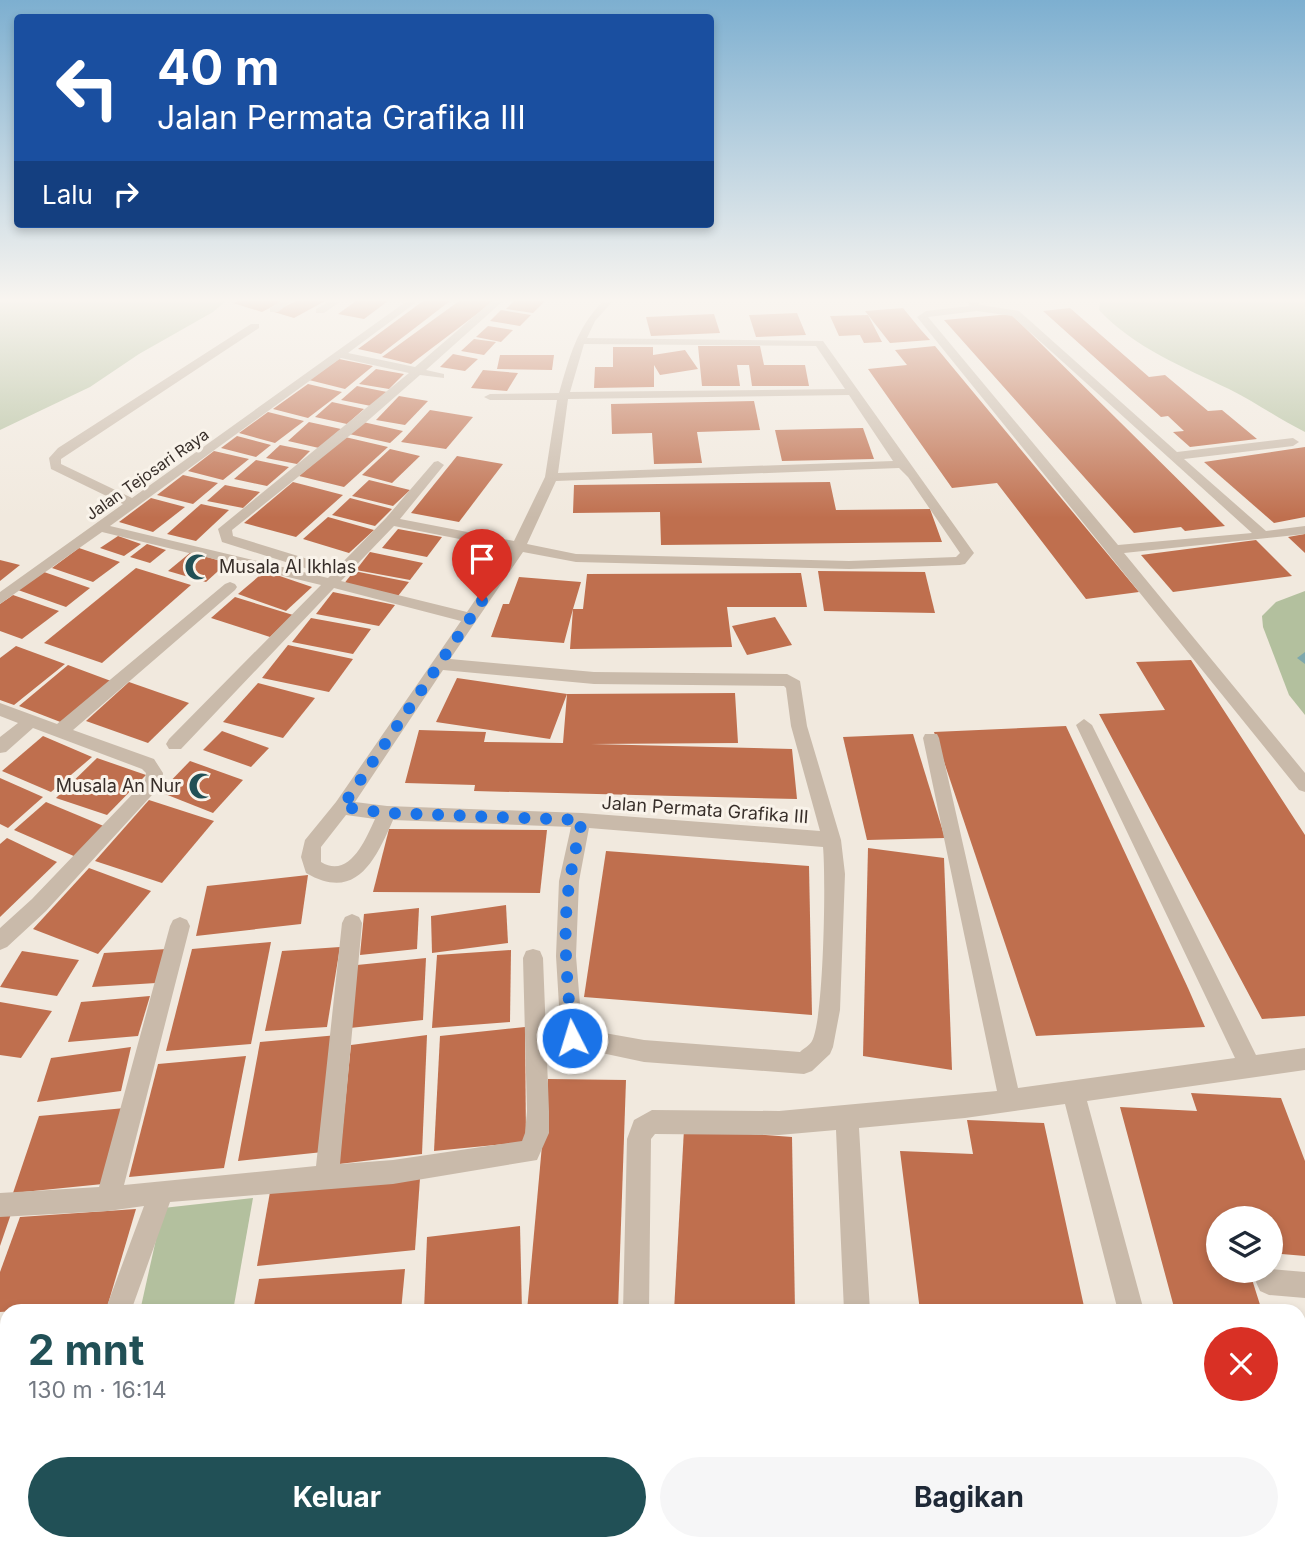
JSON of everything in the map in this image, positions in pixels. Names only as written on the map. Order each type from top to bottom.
[{"type":"street","points":[[132,503],[55,466],[55,458],[182,373]]},
{"type":"street","name":"Jalan Tejosari Raya","points":[[0,599],[312,373]]},
{"type":"street","points":[[413,373],[360,421],[225,529],[227,539],[336,579],[470,618]]},
{"type":"street","points":[[430,373],[440,376]]},
{"type":"street","points":[[387,813],[362,863],[347,872],[327,876],[313,867],[310,852],[312,845],[342,807],[517,548],[551,477],[564,397],[571,373]]},
{"type":"street","points":[[391,521],[576,558],[849,565],[960,561],[967,553],[840,373]]},
{"type":"street","points":[[968,373],[1305,785]]},
{"type":"street","points":[[1082,373],[1263,536]]},
{"type":"street","points":[[490,397],[852,392]]},
{"type":"street","points":[[1174,456],[1293,442]]},
{"type":"street","points":[[551,477],[902,464]]},
{"type":"street","points":[[175,744],[391,521],[438,466]]},
{"type":"street","points":[[108,530],[336,579]]},
{"type":"street","points":[[1114,550],[1305,530]]},
{"type":"street","points":[[59,732],[230,587]]},
{"type":"street","points":[[440,664],[594,678],[787,680],[794,685],[799,726],[832,840],[834,925],[829,1010],[822,1047],[804,1063],[671,1053],[572,1038],[566,944],[569,881],[582,820]]},
{"type":"street","points":[[0,709],[148,764],[154,770],[155,778],[153,784],[39,905],[0,941]]},
{"type":"street","points":[[0,747],[31,721]]},
{"type":"street","points":[[1084,725],[1251,1066]]},
{"type":"street","points":[[931,738],[1010,1101]]},
{"type":"street","name":"Jalan Permata Grafika III","points":[[342,807],[387,813],[582,820],[832,840]]},
{"type":"street","points":[[327,1177],[352,923]]},
{"type":"street","points":[[108,1199],[180,926]]},
{"type":"street","points":[[0,1205],[108,1199],[162,1191],[393,1172],[529,1152],[537,1133],[538,1111],[533,958]]},
{"type":"street","points":[[636,1304],[639,1139],[642,1128],[652,1122],[779,1123],[847,1118],[1010,1101],[1251,1066],[1302,1066]]},
{"type":"street","points":[[1073,1092],[1129,1304]]},
{"type":"street","points":[[847,1118],[857,1304]]},
{"type":"street","points":[[121,1304],[162,1191]]},
{"type":"street","points":[[1281,1283],[1305,1285]]},
{"type":"green space","points":[[0,373],[110,373],[90,387],[0,430]]},
{"type":"green space","points":[[1196,373],[1305,373],[1305,432]]},
{"type":"green space","points":[[1305,591],[1305,715],[1289,695],[1263,627],[1262,616],[1276,602]]},
{"type":"green space","points":[[253,1198],[234,1304],[142,1304],[163,1208]]},
{"type":"building","points":[[319,373],[364,373],[345,389],[309,380]]},
{"type":"building","points":[[371,373],[404,374],[389,389],[359,384]]},
{"type":"building","points":[[481,373],[518,373],[507,391],[471,388]]},
{"type":"building","points":[[595,373],[654,373],[654,387],[594,388]]},
{"type":"building","points":[[701,373],[738,373],[740,386],[702,386]]},
{"type":"building","points":[[750,373],[807,373],[809,386],[752,386]]},
{"type":"building","points":[[871,373],[958,373],[1139,592],[1086,599],[997,483],[952,488]]},
{"type":"building","points":[[992,373],[1071,373],[1225,526],[1185,531],[1181,527],[1134,533]]},
{"type":"building","points":[[1112,373],[1145,373],[1149,377],[1165,375],[1208,411],[1222,410],[1257,439],[1190,447],[1173,432],[1184,431],[1168,416],[1161,417]]},
{"type":"building","points":[[308,384],[342,392],[308,418],[273,409]]},
{"type":"building","points":[[357,386],[387,392],[371,406],[341,400]]},
{"type":"building","points":[[399,396],[428,401],[405,425],[376,420]]},
{"type":"building","points":[[754,401],[760,430],[697,432],[702,463],[654,464],[652,433],[612,434],[611,404]]},
{"type":"building","points":[[332,402],[364,409],[347,424],[315,417]]},
{"type":"building","points":[[430,410],[473,417],[446,449],[401,442]]},
{"type":"building","points":[[268,412],[304,421],[275,443],[239,433]]},
{"type":"building","points":[[309,422],[341,429],[319,448],[288,441]]},
{"type":"building","points":[[363,422],[403,431],[390,443],[349,434]]},
{"type":"building","points":[[863,428],[874,459],[782,461],[775,430]]},
{"type":"building","points":[[237,436],[271,445],[256,457],[221,448]]},
{"type":"building","points":[[345,437],[388,447],[344,487],[299,476]]},
{"type":"building","points":[[280,445],[310,451],[297,464],[266,458]]},
{"type":"building","points":[[1305,447],[1305,517],[1274,523],[1204,462]]},
{"type":"building","points":[[390,449],[420,456],[392,483],[362,475]]},
{"type":"building","points":[[214,451],[249,459],[223,480],[188,471]]},
{"type":"building","points":[[457,456],[503,464],[459,522],[411,513]]},
{"type":"building","points":[[256,460],[289,467],[267,486],[234,479]]},
{"type":"building","points":[[183,475],[218,483],[193,504],[157,495]]},
{"type":"building","points":[[369,480],[410,490],[393,506],[352,496]]},
{"type":"building","points":[[293,482],[343,495],[296,537],[244,523]]},
{"type":"building","points":[[830,482],[836,510],[930,509],[942,542],[661,545],[660,512],[573,513],[574,485]]},
{"type":"building","points":[[225,485],[260,492],[243,508],[207,501]]},
{"type":"building","points":[[151,498],[185,507],[153,532],[119,522]]},
{"type":"building","points":[[350,498],[392,509],[375,526],[332,515]]},
{"type":"building","points":[[201,504],[229,510],[196,541],[167,534]]},
{"type":"building","points":[[328,517],[374,530],[349,553],[303,539]]},
{"type":"building","points":[[398,529],[442,537],[427,557],[382,548]]},
{"type":"building","points":[[1305,534],[1305,553],[1288,537]]},
{"type":"building","points":[[118,536],[141,544],[124,556],[100,548]]},
{"type":"building","points":[[1256,540],[1292,576],[1173,592],[1141,555]]},
{"type":"building","points":[[147,544],[166,550],[150,563],[130,557]]},
{"type":"building","points":[[79,548],[120,562],[93,582],[52,568]]},
{"type":"building","name":"Musala Al Ikhlas","points":[[191,552],[227,563],[206,582],[168,571]]},
{"type":"building","points":[[370,552],[423,563],[410,580],[356,570]]},
{"type":"building","points":[[0,560],[20,565],[0,581]]},
{"type":"building","points":[[136,568],[191,585],[102,663],[44,643]]},
{"type":"building","points":[[265,571],[312,587],[286,611],[238,594]]},
{"type":"building","points":[[354,571],[409,582],[398,596],[343,585]]},
{"type":"building","points":[[818,571],[925,572],[935,613],[824,611]]},
{"type":"building","points":[[44,572],[90,588],[66,607],[18,590]]},
{"type":"building","points":[[801,573],[807,607],[727,607],[732,647],[570,649],[573,609],[583,609],[587,574]]},
{"type":"building","points":[[519,577],[581,582],[564,643],[491,637],[503,604],[509,604]]},
{"type":"building","points":[[333,592],[395,605],[379,626],[316,614]]},
{"type":"building","points":[[13,595],[59,611],[22,639],[0,631],[0,604]]},
{"type":"building","points":[[235,597],[293,615],[270,637],[211,618]]},
{"type":"building","points":[[775,617],[792,645],[747,655],[732,626]]},
{"type":"building","points":[[311,618],[371,629],[353,654],[292,642]]},
{"type":"building","points":[[288,645],[353,659],[329,692],[262,678]]},
{"type":"building","points":[[16,646],[65,664],[14,705],[0,700],[0,658]]},
{"type":"building","points":[[1191,660],[1305,835],[1305,1016],[1262,1019],[1099,714],[1165,710],[1136,662]]},
{"type":"building","points":[[68,665],[111,681],[63,723],[19,706]]},
{"type":"building","points":[[457,678],[567,694],[550,739],[436,722]]},
{"type":"building","points":[[129,682],[189,703],[148,743],[86,721]]},
{"type":"building","points":[[258,683],[315,698],[283,738],[223,722]]},
{"type":"building","points":[[735,693],[738,743],[591,744],[792,749],[797,799],[474,791],[475,785],[405,783],[419,730],[486,732],[484,742],[563,743],[567,694]]},
{"type":"building","points":[[1066,726],[1205,1027],[1036,1036],[934,732]]},
{"type":"building","points":[[222,731],[269,748],[251,767],[203,750]]},
{"type":"building","points":[[913,734],[945,838],[867,840],[843,737]]},
{"type":"building","points":[[43,736],[92,757],[51,792],[2,771]]},
{"type":"building","points":[[97,758],[146,775],[107,815],[56,798]]},
{"type":"building","name":"Musala An Nur","points":[[190,761],[243,780],[213,813],[160,792]]},
{"type":"building","points":[[0,778],[43,797],[8,828],[0,824]]},
{"type":"building","points":[[149,800],[214,821],[162,883],[95,861]]},
{"type":"building","points":[[46,802],[106,827],[76,857],[14,830]]},
{"type":"building","points":[[389,829],[547,830],[540,893],[373,892]]},
{"type":"building","points":[[7,838],[57,862],[0,917],[0,844]]},
{"type":"building","points":[[868,848],[944,858],[952,1070],[863,1056]]},
{"type":"building","points":[[606,851],[809,866],[812,1015],[584,997]]},
{"type":"building","points":[[89,868],[151,891],[98,954],[33,929]]},
{"type":"building","points":[[308,875],[301,924],[196,936],[207,886]]},
{"type":"building","points":[[506,905],[508,943],[432,953],[431,916]]},
{"type":"building","points":[[419,908],[417,949],[360,955],[364,914]]},
{"type":"building","points":[[271,942],[251,1044],[166,1051],[192,949]]},
{"type":"building","points":[[340,947],[327,1027],[265,1031],[282,951]]},
{"type":"building","points":[[167,949],[156,983],[92,987],[104,953]]},
{"type":"building","points":[[511,950],[510,1022],[432,1028],[437,955]]},
{"type":"building","points":[[22,951],[79,960],[57,996],[0,987]]},
{"type":"building","points":[[426,958],[423,1020],[350,1028],[357,965]]},
{"type":"building","points":[[150,996],[138,1036],[68,1042],[81,1002]]},
{"type":"building","points":[[0,1002],[52,1011],[21,1058],[0,1055]]},
{"type":"building","points":[[525,1027],[526,1142],[434,1151],[440,1036]]},
{"type":"building","points":[[338,1035],[323,1152],[238,1161],[260,1042]]},
{"type":"building","points":[[427,1035],[422,1154],[339,1164],[351,1045]]},
{"type":"building","points":[[131,1047],[121,1091],[37,1102],[51,1058]]},
{"type":"building","points":[[246,1056],[224,1168],[129,1177],[158,1064]]},
{"type":"building","points":[[548,1079],[626,1080],[618,1304],[528,1304]]},
{"type":"building","points":[[1191,1093],[1281,1098],[1305,1161],[1305,1256],[1283,1254],[1283,1206],[1206,1206],[1206,1283],[1253,1283],[1260,1304],[1173,1304],[1120,1107],[1197,1111]]},
{"type":"building","points":[[125,1108],[103,1184],[13,1193],[39,1116]]},
{"type":"building","points":[[967,1120],[1044,1123],[1083,1304],[919,1304],[900,1151],[973,1154]]},
{"type":"building","points":[[684,1129],[792,1137],[795,1304],[674,1304]]},
{"type":"building","points":[[420,1178],[415,1250],[257,1266],[270,1192]]},
{"type":"building","points":[[136,1209],[108,1304],[0,1304],[0,1272],[20,1217]]},
{"type":"building","points":[[12,1211],[0,1246],[0,1212]]},
{"type":"building","points":[[520,1226],[522,1304],[424,1304],[427,1237]]},
{"type":"building","points":[[405,1269],[402,1304],[254,1304],[259,1279]]},
{"type":"waterway","points":[[1305,656],[1302,658],[1305,660]]},
{"type":"place","name":"Musala Al Ikhlas","points":[[198,567]]},
{"type":"place","name":"Musala An Nur","points":[[202,786]]},
{"type":"route","points":[[482,601],[382,753],[342,807],[387,813],[582,820],[569,881],[566,956],[572,1038]]}]
